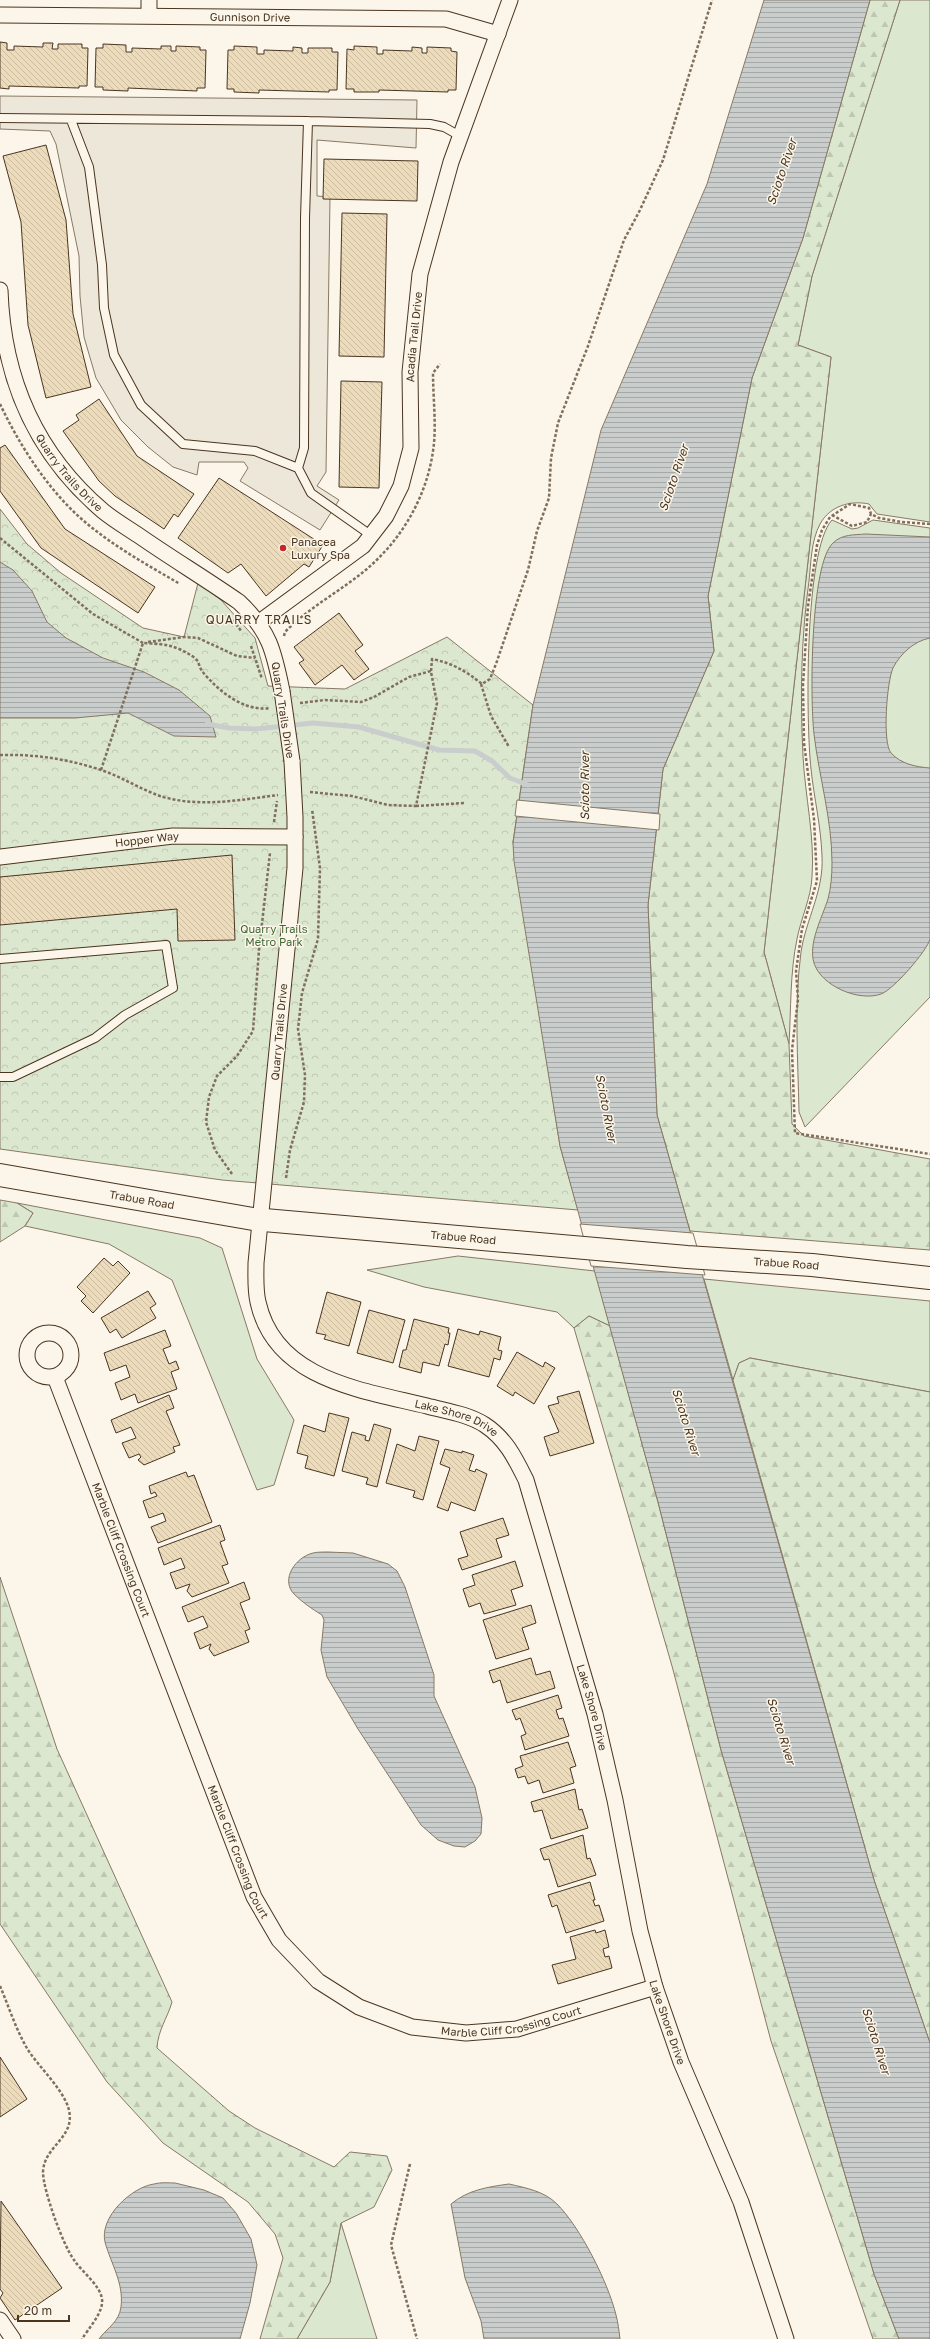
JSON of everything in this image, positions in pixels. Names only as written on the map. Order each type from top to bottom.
[{"type":"main road","name":"Trabue Road","points":[[0,1174],[260,1219],[679,1256],[812,1265],[930,1278]]},
{"type":"street","points":[[149,0],[149,15]]},
{"type":"street","name":"Acadia Trail Drive","points":[[258,623],[363,546],[386,516],[401,486],[411,448],[410,372],[420,274],[435,214],[460,136],[510,0]]},
{"type":"street","name":"Gunnison Drive","points":[[0,14],[446,19],[498,34]]},
{"type":"street","name":"Quarry Trails Drive","points":[[0,290],[1,320],[12,376],[30,419],[44,445],[62,470],[104,512],[239,602],[258,623],[267,636],[274,653],[282,691],[292,761],[295,837],[293,883],[260,1219]]},
{"type":"street","name":"Hopper Way","points":[[0,857],[173,836],[295,837]]},
{"type":"street","name":"Lake Shore Drive","points":[[260,1219],[256,1263],[258,1301],[267,1327],[282,1350],[303,1368],[341,1385],[472,1418],[496,1434],[513,1453],[526,1480],[595,1714],[615,1800],[640,1931],[654,1987],[681,2062],[741,2202],[786,2339]]},
{"type":"street","name":"Marble Cliff Crossing Court","points":[[55,1377],[254,1897],[279,1940],[318,1980],[359,2007],[412,2027],[466,2033],[516,2029],[654,1987]]},
{"type":"street","points":[[0,2320],[13,2339]]},
{"type":"lane","points":[[0,118],[71,120],[308,120],[430,124],[444,127],[460,136]]},
{"type":"lane","points":[[71,120],[89,167],[102,264],[104,308],[114,355],[141,405],[183,444],[255,451],[298,468],[311,493],[372,536]]},
{"type":"lane","points":[[298,468],[304,448],[305,218],[308,120]]},
{"type":"lane","points":[[0,959],[166,944],[173,988],[125,1015],[95,1038],[13,1077],[0,1077]]},
{"type":"path","points":[[482,684],[490,678],[496,664],[528,570],[537,531],[549,498],[551,458],[558,423],[588,346],[624,240],[640,210],[663,160],[712,0]]},
{"type":"path","points":[[832,515],[852,526],[867,522],[871,514],[869,508],[850,504],[832,515],[822,530],[817,545],[808,606],[803,685],[804,743],[814,819],[818,881],[802,929],[796,971],[798,999],[792,1050],[795,1133],[930,1154]]},
{"type":"path","points":[[871,514],[880,518],[902,522],[930,524]]},
{"type":"path","points":[[0,538],[93,614],[143,643],[170,645],[196,659],[202,671],[226,694],[240,703],[260,709],[275,707]]},
{"type":"path","points":[[143,643],[184,637],[198,638],[237,656],[255,658]]},
{"type":"path","points":[[101,770],[115,723],[143,643]]},
{"type":"path","points":[[416,806],[423,780],[437,703],[431,672],[432,659],[456,667],[470,674],[482,684],[491,716],[509,747]]},
{"type":"path","points":[[298,704],[325,700],[361,702],[374,697],[409,676],[431,672]]},
{"type":"path","points":[[0,755],[31,754],[101,770],[160,796],[193,801],[230,802],[278,795]]},
{"type":"path","points":[[232,1174],[215,1150],[206,1122],[209,1097],[217,1076],[237,1056],[253,1031],[259,950],[278,795],[277,788]]},
{"type":"path","points":[[311,799],[310,792],[352,796],[388,805],[416,806],[465,803]]},
{"type":"path","points":[[286,1178],[290,1150],[304,1102],[305,1075],[298,1029],[302,993],[318,939],[320,868],[312,807]]},
{"type":"path","points":[[0,1986],[28,2049],[67,2104],[70,2120],[68,2128],[48,2156],[43,2173],[48,2195],[66,2247],[99,2291],[102,2300],[102,2307],[82,2339]]},
{"type":"path","points":[[410,2164],[391,2245],[416,2339]]},
{"type":"green space","points":[[870,0],[900,0],[812,276],[798,345],[831,357],[764,952],[789,1044],[792,1124],[804,1136],[930,1159],[930,1250],[690,1231],[657,1115],[648,905],[663,769],[714,651],[708,596],[752,378],[803,238]]},
{"type":"green space","points":[[900,0],[930,0],[930,522],[877,514],[869,504],[855,503],[841,506],[829,513],[820,524],[815,538],[804,624],[801,690],[804,771],[813,862],[810,893],[799,931],[795,952],[792,978],[789,1044],[764,952],[831,357],[798,345],[812,276]]},
{"type":"green space","name":"Quarry Trails Metro Park","points":[[0,509],[27,544],[61,573],[143,628],[184,637],[198,583],[221,600],[255,638],[268,686],[345,689],[447,637],[533,705],[513,842],[560,1146],[578,1210],[222,1180],[0,1149]]},
{"type":"green space","points":[[832,520],[852,529],[858,528],[873,520],[930,528],[930,997],[805,1127],[799,1112],[797,1032],[799,972],[803,940],[818,893],[822,869],[820,834],[809,747],[809,639],[816,565],[823,537]]},
{"type":"green space","points":[[0,1200],[17,1203],[33,1213],[25,1226],[0,1242]]},
{"type":"green space","points":[[17,1203],[200,1238],[222,1248],[257,1359],[294,1420],[274,1485],[257,1490],[172,1280],[109,1244],[25,1226],[33,1213]]},
{"type":"green space","points":[[458,1256],[595,1271],[610,1326],[589,1316],[574,1328],[557,1312],[424,1287],[367,1270]]},
{"type":"green space","points":[[704,1279],[930,1301],[930,1392],[750,1358],[739,1363],[733,1380]]},
{"type":"green space","points":[[589,1316],[610,1326],[658,1502],[721,1750],[874,2274],[899,2339],[873,2339],[771,2041],[672,1666],[574,1328]]},
{"type":"green space","points":[[750,1358],[930,1392],[930,2043],[874,1880],[733,1380],[739,1363]]},
{"type":"green space","points":[[0,1577],[57,1749],[172,2002],[161,2030],[157,2048],[229,2111],[255,2128],[334,2167],[350,2152],[387,2156],[392,2170],[374,2207],[341,2223],[330,2282],[297,2339],[260,2339],[283,2258],[275,2234],[248,2202],[163,2143],[107,2082],[0,1924]]},
{"type":"green space","points":[[341,2223],[377,2339],[297,2339],[330,2282]]},
{"type":"shaded area","points":[[0,96],[417,100],[416,148],[317,140],[317,196],[330,197],[326,472],[317,486],[339,500],[320,530],[240,481],[248,468],[244,462],[199,462],[197,475],[173,467],[148,447],[121,420],[96,378],[84,337],[80,296],[79,256],[56,144],[50,131],[0,129]]},
{"type":"water","name":"Scioto River","points":[[764,0],[870,0],[803,238],[752,378],[708,596],[714,651],[663,769],[648,905],[657,1115],[874,1880],[930,2043],[930,2339],[899,2339],[874,2274],[721,1750],[658,1502],[560,1146],[514,861],[513,843],[533,705],[601,430],[707,184]]},
{"type":"water","points":[[866,534],[930,537],[930,638],[918,642],[908,649],[899,658],[893,668],[887,698],[886,725],[888,747],[895,757],[909,764],[930,768],[930,939],[923,952],[901,978],[886,991],[872,996],[852,994],[832,985],[824,979],[818,971],[814,963],[813,955],[816,931],[829,895],[832,863],[828,814],[814,734],[812,664],[816,604],[825,556],[833,543],[844,536]]},
{"type":"water","points":[[0,562],[13,570],[32,591],[47,622],[66,638],[103,658],[144,672],[179,690],[210,716],[216,737],[174,736],[128,713],[75,718],[0,718]]},
{"type":"water","points":[[318,1552],[353,1553],[388,1564],[397,1571],[405,1587],[434,1675],[434,1696],[475,1787],[482,1818],[481,1834],[475,1841],[465,1847],[454,1846],[438,1840],[421,1825],[358,1729],[327,1677],[321,1650],[324,1620],[322,1615],[294,1594],[290,1588],[289,1575],[296,1564],[307,1555]]},
{"type":"water","points":[[157,2183],[175,2183],[204,2190],[223,2198],[236,2213],[251,2239],[257,2265],[250,2303],[240,2339],[99,2339],[116,2321],[121,2307],[121,2290],[105,2242],[104,2232],[107,2223],[112,2213],[119,2205],[136,2191],[145,2186]]},
{"type":"water","points":[[509,2184],[541,2193],[546,2196],[557,2204],[575,2226],[600,2271],[607,2287],[617,2318],[620,2339],[484,2339],[481,2321],[465,2278],[451,2204],[457,2199],[471,2192]]},
{"type":"pier","points":[[517,800],[660,814],[659,830],[515,816]]},
{"type":"pier","points":[[580,1224],[693,1233],[705,1275],[591,1266]]},
{"type":"building","points":[[0,42],[7,43],[7,50],[14,50],[14,46],[43,47],[43,43],[53,43],[52,49],[58,49],[58,44],[82,44],[82,48],[88,48],[87,86],[79,86],[79,88],[9,86],[9,89],[0,88]]},
{"type":"building","points":[[103,44],[126,45],[126,52],[132,52],[132,48],[161,49],[161,46],[171,46],[171,51],[176,51],[176,46],[200,47],[200,50],[206,50],[205,88],[197,88],[197,91],[128,88],[128,91],[103,90],[103,87],[95,87],[96,48],[103,48]]},
{"type":"building","points":[[234,46],[257,47],[257,54],[264,54],[264,50],[293,51],[293,47],[302,48],[302,53],[308,53],[308,48],[332,48],[332,52],[338,52],[337,90],[329,90],[329,92],[259,90],[259,93],[234,92],[234,89],[227,89],[228,50],[234,50]]},
{"type":"building","points":[[354,46],[377,47],[377,54],[383,54],[383,50],[412,51],[412,47],[422,48],[422,53],[427,53],[427,47],[451,48],[451,51],[457,52],[456,90],[448,90],[448,92],[379,90],[379,92],[354,92],[354,89],[346,89],[347,49],[354,50]]},
{"type":"building","points":[[46,145],[66,220],[73,314],[91,387],[46,398],[28,325],[21,222],[3,156]]},
{"type":"building","points":[[324,159],[418,161],[417,201],[323,199]]},
{"type":"building","points":[[342,213],[387,214],[384,357],[339,356]]},
{"type":"building","points":[[341,381],[382,382],[379,488],[339,487]]},
{"type":"building","points":[[99,399],[137,456],[194,494],[178,517],[174,514],[164,529],[115,496],[99,481],[63,431],[79,420],[76,415]]},
{"type":"building","points":[[5,445],[65,529],[155,587],[138,613],[41,548],[0,491],[0,448]]},
{"type":"building","points":[[219,478],[323,545],[309,567],[304,564],[266,596],[241,564],[228,573],[178,538]]},
{"type":"building","points":[[339,613],[363,645],[355,651],[369,669],[354,680],[342,665],[315,685],[299,663],[304,660],[294,647]]},
{"type":"building","points":[[232,855],[235,940],[178,941],[177,909],[0,925],[0,877]]},
{"type":"building","points":[[104,1258],[113,1266],[118,1261],[130,1273],[93,1313],[81,1301],[86,1296],[77,1287]]},
{"type":"building","points":[[148,1291],[156,1304],[150,1308],[156,1318],[122,1338],[116,1329],[110,1333],[101,1318]]},
{"type":"building","points":[[327,1292],[361,1302],[349,1346],[324,1339],[326,1335],[316,1333]]},
{"type":"building","points":[[369,1310],[405,1320],[393,1363],[357,1353]]},
{"type":"building","points":[[414,1319],[449,1328],[448,1333],[450,1333],[448,1345],[445,1344],[439,1366],[423,1362],[421,1373],[399,1367],[403,1350],[406,1350]]},
{"type":"building","points":[[458,1329],[479,1335],[480,1331],[501,1337],[498,1350],[502,1351],[500,1360],[494,1358],[489,1377],[448,1366]]},
{"type":"building","points":[[165,1330],[171,1346],[163,1349],[169,1364],[176,1361],[179,1369],[171,1372],[177,1389],[138,1403],[135,1394],[121,1400],[115,1383],[130,1377],[126,1365],[110,1371],[104,1353]]},
{"type":"building","points":[[517,1352],[543,1367],[545,1362],[555,1368],[534,1404],[515,1392],[513,1396],[497,1386]]},
{"type":"building","points":[[579,1391],[594,1443],[550,1456],[544,1437],[559,1432],[548,1406],[559,1403],[557,1397]]},
{"type":"building","points":[[169,1395],[174,1408],[166,1411],[180,1445],[173,1447],[175,1452],[144,1465],[138,1460],[141,1457],[139,1454],[129,1458],[122,1443],[136,1438],[131,1427],[116,1433],[111,1420]]},
{"type":"building","points":[[329,1413],[349,1418],[334,1476],[305,1468],[308,1456],[297,1453],[304,1425],[325,1432]]},
{"type":"building","points":[[374,1424],[391,1429],[377,1487],[366,1484],[368,1478],[342,1471],[352,1432],[366,1436],[365,1440],[369,1441]]},
{"type":"building","points":[[419,1436],[439,1441],[423,1500],[413,1497],[415,1491],[386,1483],[397,1444],[415,1451]]},
{"type":"building","points":[[445,1449],[462,1453],[462,1451],[474,1455],[469,1470],[475,1472],[476,1469],[487,1474],[475,1511],[451,1502],[448,1511],[437,1507],[450,1468],[440,1464]]},
{"type":"building","points":[[186,1472],[188,1477],[194,1475],[212,1522],[158,1543],[151,1527],[166,1521],[163,1513],[149,1518],[143,1501],[157,1496],[155,1492],[151,1494],[149,1486]]},
{"type":"building","points":[[503,1518],[509,1535],[496,1539],[502,1557],[462,1570],[458,1559],[468,1556],[460,1532]]},
{"type":"building","points":[[220,1525],[225,1540],[220,1542],[228,1564],[222,1566],[229,1583],[192,1597],[187,1591],[190,1584],[176,1589],[170,1573],[185,1568],[181,1558],[164,1565],[158,1548]]},
{"type":"building","points":[[515,1561],[523,1586],[511,1590],[516,1605],[484,1614],[480,1603],[469,1607],[463,1589],[475,1585],[472,1575]]},
{"type":"building","points":[[244,1582],[250,1599],[240,1603],[250,1629],[245,1631],[249,1642],[214,1656],[209,1649],[211,1644],[200,1649],[194,1633],[208,1627],[203,1616],[188,1622],[182,1607]]},
{"type":"building","points":[[531,1605],[536,1623],[522,1628],[529,1649],[496,1659],[483,1620]]},
{"type":"building","points":[[531,1658],[536,1675],[550,1671],[555,1688],[507,1703],[500,1680],[493,1683],[489,1671]]},
{"type":"building","points":[[558,1695],[562,1708],[556,1710],[559,1719],[563,1718],[569,1736],[525,1750],[521,1736],[526,1734],[520,1718],[516,1720],[512,1710]]},
{"type":"building","points":[[568,1742],[576,1766],[570,1768],[574,1783],[543,1793],[539,1780],[528,1784],[525,1776],[518,1778],[515,1769],[523,1766],[520,1756]]},
{"type":"building","points":[[575,1789],[579,1810],[582,1809],[588,1828],[551,1839],[542,1810],[534,1812],[531,1802]]},
{"type":"building","points":[[583,1835],[587,1859],[590,1858],[596,1875],[558,1887],[549,1859],[544,1860],[540,1849]]},
{"type":"building","points":[[590,1882],[595,1900],[593,1900],[595,1906],[599,1905],[604,1921],[566,1933],[557,1905],[552,1907],[548,1895]]},
{"type":"building","points":[[595,1930],[596,1933],[605,1930],[609,1947],[603,1949],[605,1957],[609,1956],[612,1968],[558,1984],[552,1965],[576,1959],[570,1937]]},
{"type":"building","points":[[0,2057],[27,2099],[0,2117]]},
{"type":"building","points":[[1,2201],[62,2288],[15,2320],[0,2298],[3,2293],[0,2289]]},
{"type":"waterway","points":[[207,724],[229,728],[256,729],[313,723],[359,727],[439,750],[475,751],[492,761],[510,778],[528,785]]},
{"type":"place","name":"Panacea Luxury Spa","points":[[283,548]]},
{"type":"district","name":"QUARRY TRAILS","points":[[259,620]]}]
